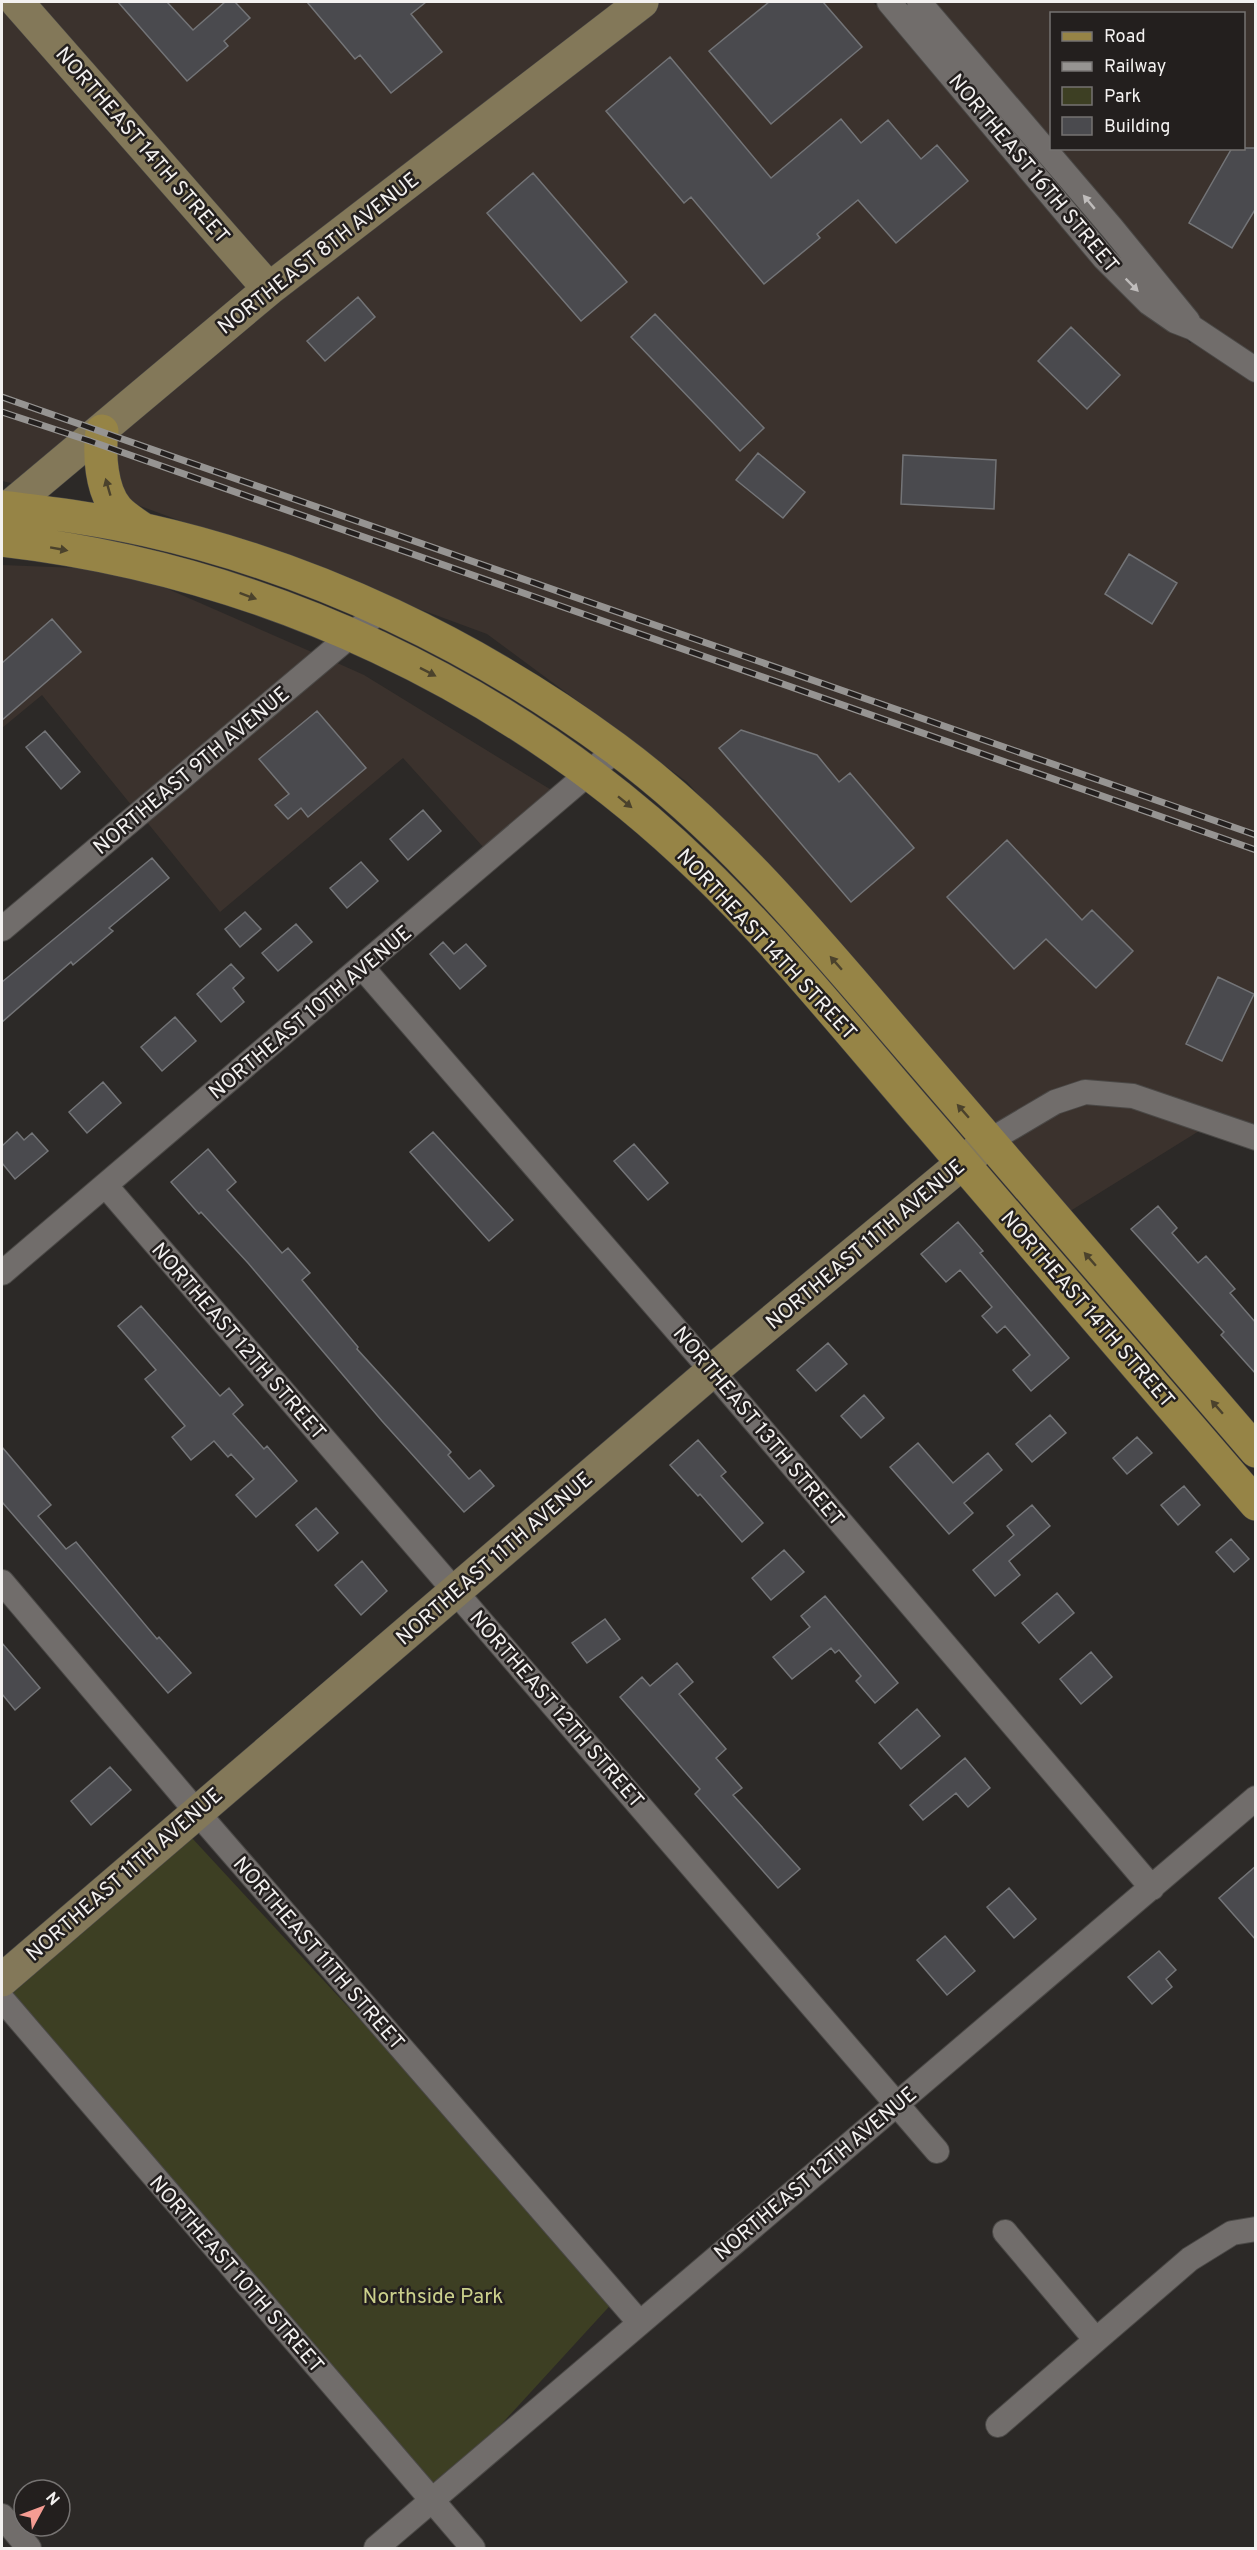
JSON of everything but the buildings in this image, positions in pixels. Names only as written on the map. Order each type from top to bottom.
[{"type":"main road","points":[[102,431],[100,445],[102,466],[108,493],[115,507],[126,518],[143,529]]},
{"type":"main road","name":"NORTHEAST 14TH STREET","points":[[4,510],[143,529],[231,553],[331,589],[381,610],[499,671],[617,749],[706,826],[760,878],[1256,1451]]},
{"type":"main road","name":"NORTHEAST 14TH STREET","points":[[2,540],[158,568],[231,589],[351,635],[435,675],[491,707],[589,773],[672,841],[742,911],[963,1163],[1256,1504]]},
{"type":"street","name":"NORTHEAST 14TH STREET","points":[[17,2],[269,289]]},
{"type":"street","name":"NORTHEAST 8TH AVENUE","points":[[4,510],[102,431],[269,289],[642,2]]},
{"type":"street","name":"NORTHEAST 16TH STREET","points":[[889,2],[938,41],[1053,159],[1193,328]]},
{"type":"street","name":"NORTHEAST 16TH STREET","points":[[919,2],[938,41],[1035,174],[1093,244],[1149,303],[1175,321],[1193,328],[1256,370]]},
{"type":"street","points":[[1035,174],[1053,159]]},
{"type":"street","points":[[1093,244],[1112,228]]},
{"type":"street","name":"NORTHEAST 9TH AVENUE","points":[[2,929],[381,610]]},
{"type":"street","name":"NORTHEAST 10TH AVENUE","points":[[2,1273],[617,749]]},
{"type":"street","name":"NORTHEAST 13TH STREET","points":[[362,967],[712,1371],[1152,1888]]},
{"type":"street","points":[[989,1141],[1055,1102],[1085,1092],[1133,1096],[1256,1138]]},
{"type":"street","name":"NORTHEAST 11TH AVENUE","points":[[2,1980],[196,1811],[712,1371],[989,1141]]},
{"type":"street","name":"NORTHEAST 12TH STREET","points":[[106,1186],[937,2151]]},
{"type":"street","name":"NORTHEAST 11TH STREET","points":[[2,1582],[196,1811],[639,2322]]},
{"type":"street","name":"NORTHEAST 12TH AVENUE","points":[[375,2548],[1256,1798]]},
{"type":"street","name":"NORTHEAST 10TH STREET","points":[[2,1999],[473,2548]]},
{"type":"street","points":[[998,2425],[1190,2259],[1232,2233],[1256,2229]]},
{"type":"street","points":[[1005,2232],[1096,2340]]},
{"type":"street","points":[[2,2516],[29,2548]]},
{"type":"shaded area","points":[[2,2],[253,289],[20,485],[2,481]]},
{"type":"shaded area","points":[[32,2],[625,2],[271,274]]},
{"type":"shaded area","points":[[658,2],[873,2],[920,56],[1190,343],[1192,342],[1255,384],[1255,1124],[1138,1085],[993,1127],[687,782],[487,634],[124,500],[112,435],[275,297]]},
{"type":"shaded area","points":[[935,2],[1255,2],[1255,356],[1201,319],[1172,281],[1061,150],[1245,150],[1245,12],[1050,12],[1050,137]]},
{"type":"shaded area","points":[[2,565],[104,569],[136,575],[314,653],[132,806],[42,695],[2,728]]},
{"type":"shaded area","points":[[335,662],[364,675],[553,791],[485,849],[403,758],[220,912],[146,821]]},
{"type":"shaded area","points":[[1085,1103],[1129,1106],[1199,1131],[1067,1213],[1006,1143],[1059,1112]]},
{"type":"green space","name":"Northside Park","points":[[180,1825],[617,2298],[431,2501],[2,1999]]},
{"type":"railway","points":[[2,397],[1256,835]]},
{"type":"railway","points":[[2,412],[1256,850]]}]
